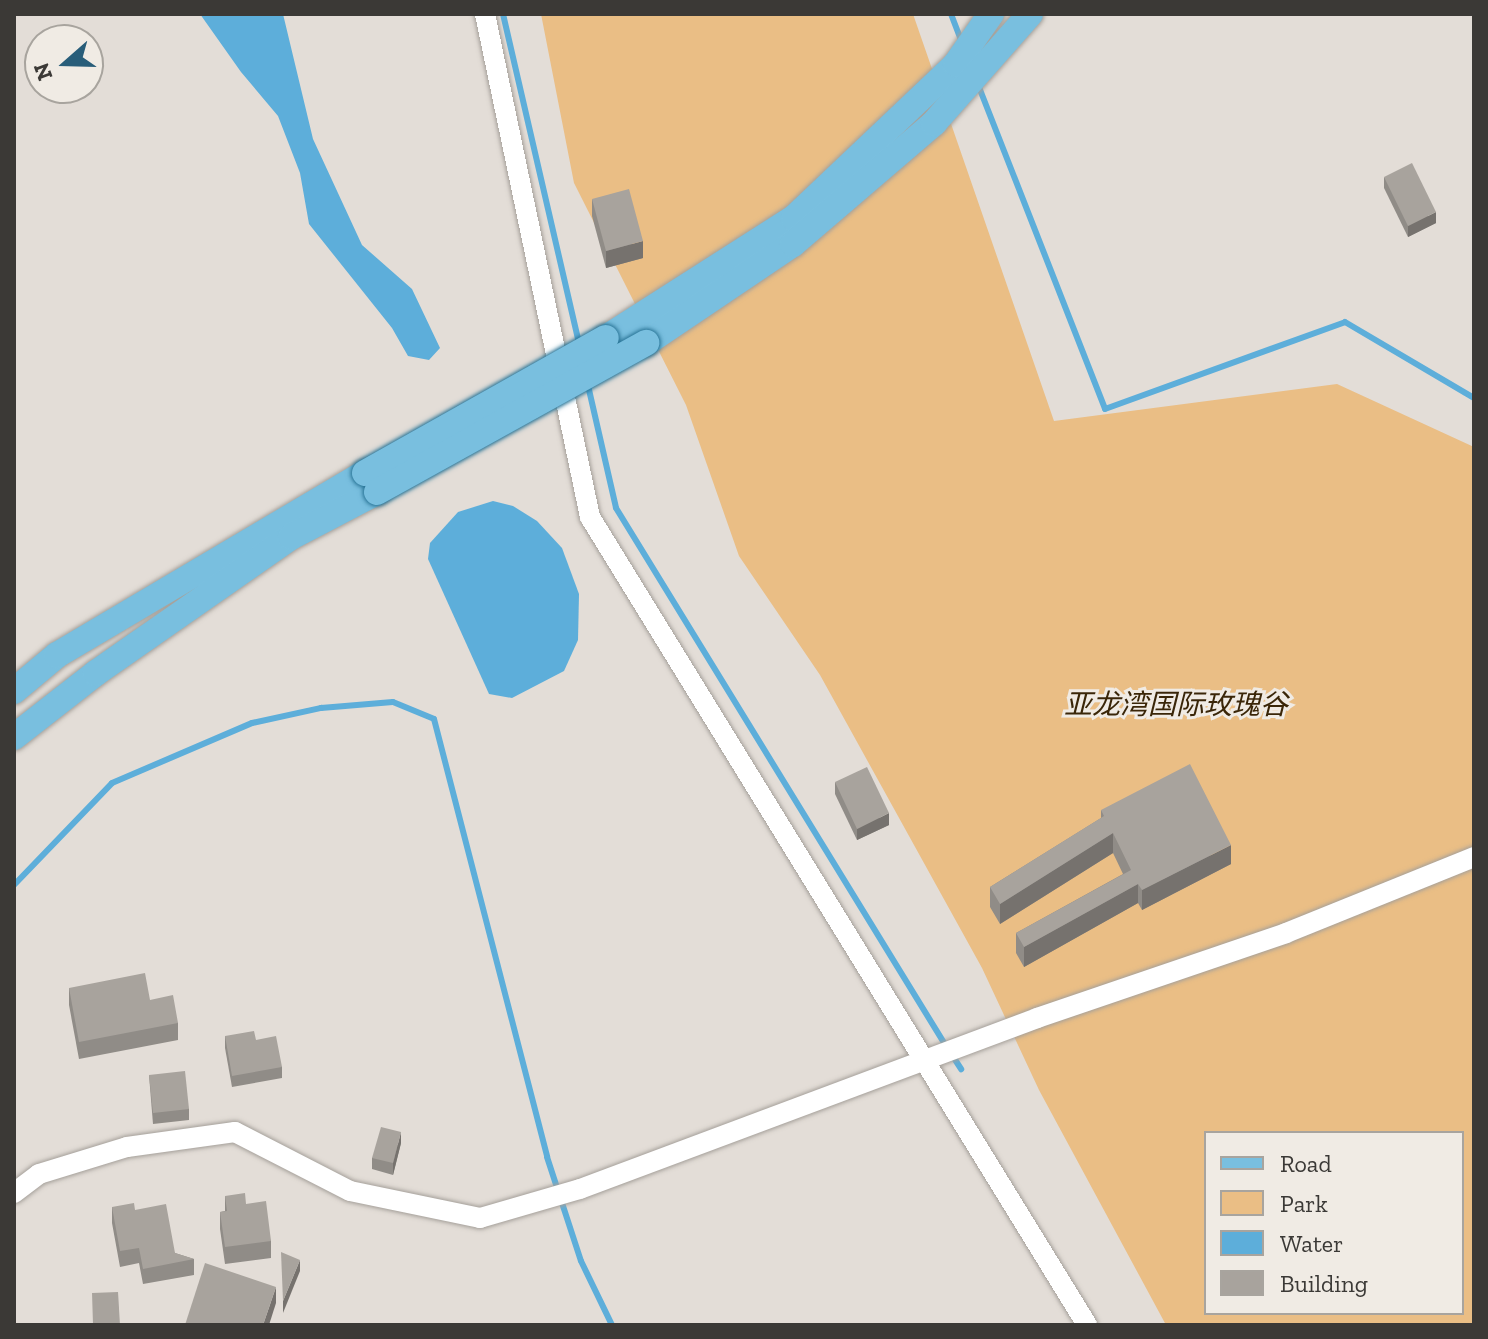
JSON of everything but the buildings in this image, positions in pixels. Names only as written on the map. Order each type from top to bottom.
[{"type":"main road","points":[[14,737],[96,673],[371,482],[794,218],[956,64],[991,14]]},
{"type":"main road","points":[[14,691],[57,655],[371,482],[646,343],[793,244],[934,123],[1030,14]]},
{"type":"street","points":[[485,14],[590,517],[1087,1325]]},
{"type":"street","points":[[14,1193],[39,1174],[127,1147],[235,1132],[350,1191],[480,1218],[534,1205],[580,1189],[926,1059],[1286,933],[1474,857]]},
{"type":"green space","name":"亚龙湾国际玫瑰谷","points":[[541,14],[913,14],[1054,421],[1337,384],[1474,447],[1474,1325],[1166,1325],[1039,1090],[982,968],[820,675],[739,556],[686,405],[574,183]]},
{"type":"water","points":[[200,14],[283,14],[313,139],[362,245],[412,289],[440,348],[429,360],[408,356],[392,328],[309,224],[300,173],[278,116],[241,72]]},
{"type":"water","points":[[493,501],[513,506],[537,521],[562,548],[579,594],[578,640],[564,671],[512,698],[489,694],[428,559],[430,543],[458,512]]},
{"type":"waterway","points":[[503,14],[580,347]]},
{"type":"waterway","points":[[951,14],[962,42]]},
{"type":"waterway","points":[[977,82],[1105,409],[1345,322],[1474,398]]},
{"type":"waterway","points":[[587,381],[616,508],[946,1046]]},
{"type":"waterway","points":[[14,885],[112,783],[252,723],[321,708],[393,702],[434,719],[547,1157],[581,1261],[612,1325]]},
{"type":"waterway","points":[[952,1055],[961,1069]]}]
